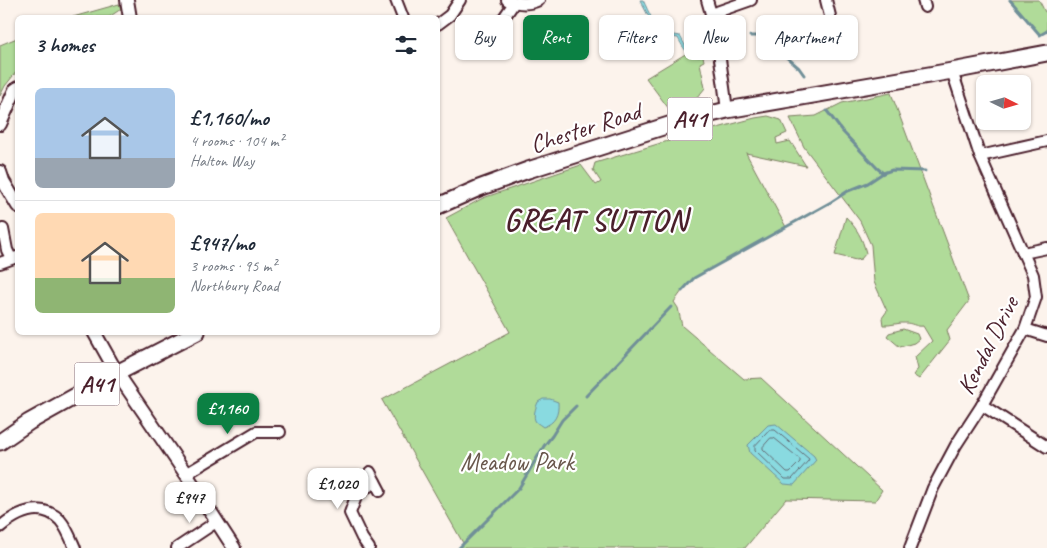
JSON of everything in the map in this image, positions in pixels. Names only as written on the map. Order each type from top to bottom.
[{"type":"main road","name":"Chester Road","points":[[440,205],[528,170],[675,123],[727,110],[1047,53]]},
{"type":"main road","name":"A41","points":[[0,442],[29,422],[117,373],[192,335]]},
{"type":"street","points":[[127,0],[130,15]]},
{"type":"street","points":[[396,0],[402,15]]},
{"type":"street","points":[[440,22],[450,15],[460,0]]},
{"type":"street","points":[[505,15],[510,1],[531,4],[539,0]]},
{"type":"street","points":[[707,0],[720,63],[727,110]]},
{"type":"street","points":[[711,14],[751,0]]},
{"type":"street","points":[[826,0],[830,15]]},
{"type":"street","name":"Kendal Drive","points":[[910,548],[933,488],[956,445],[982,405],[1025,329],[1036,297],[1033,275],[980,156],[952,71]]},
{"type":"street","points":[[0,124],[15,90]]},
{"type":"street","points":[[980,156],[1047,141]]},
{"type":"street","points":[[0,172],[15,201]]},
{"type":"street","points":[[0,263],[14,258],[7,250],[4,229]]},
{"type":"street","points":[[1023,253],[1047,248]]},
{"type":"street","points":[[1025,329],[1047,336]]},
{"type":"street","points":[[96,335],[117,373],[234,548]]},
{"type":"street","points":[[982,405],[1047,447]]},
{"type":"street","points":[[186,474],[256,432],[280,432]]},
{"type":"street","points":[[369,548],[350,513],[357,494],[378,486],[370,472]]},
{"type":"street","points":[[0,527],[15,516],[26,511],[37,510],[48,513],[59,520],[75,548]]},
{"type":"street","points":[[177,548],[216,522]]},
{"type":"green space","points":[[1009,0],[1039,0],[1045,12],[1047,12],[1047,31],[1040,35]]},
{"type":"green space","points":[[119,4],[121,9],[112,15],[80,15]]},
{"type":"green space","points":[[15,39],[15,74],[0,96],[0,45]]},
{"type":"green space","points":[[684,55],[684,60],[704,60],[700,63],[705,88],[697,98],[669,109],[646,78]]},
{"type":"green space","points":[[891,93],[969,301],[947,330],[950,340],[919,379],[913,375],[918,369],[915,357],[932,341],[923,326],[909,323],[883,325],[882,318],[887,311],[874,282],[871,245],[860,221],[804,147],[790,118],[816,116],[842,103]]},
{"type":"green space","name":"Meadow Park","points":[[768,116],[781,120],[787,133],[776,138],[777,144],[790,141],[806,166],[746,153],[786,227],[694,278],[674,302],[678,308],[682,326],[744,379],[761,378],[882,490],[875,501],[786,499],[745,548],[459,548],[463,543],[382,400],[510,332],[446,218],[483,198],[581,165],[596,185],[601,182],[593,170],[595,163],[661,143]]},
{"type":"green space","points":[[846,217],[856,229],[863,242],[866,253],[861,259],[856,260],[835,255]]},
{"type":"green space","points":[[903,329],[917,334],[919,339],[914,343],[900,347],[887,336],[889,333]]},
{"type":"water","points":[[640,0],[643,0],[650,15],[648,15]]},
{"type":"water","points":[[674,35],[680,36],[684,47],[678,38],[674,37]]},
{"type":"water","points":[[543,399],[558,402],[558,407],[557,415],[553,421],[543,427],[536,422],[534,417],[538,402]]},
{"type":"water","points":[[776,424],[814,456],[816,460],[794,485],[784,484],[750,453],[748,445],[768,425]]},
{"type":"waterway","points":[[1010,0],[1040,35],[1047,31]]},
{"type":"waterway","points":[[750,36],[762,36],[799,68],[804,75]]},
{"type":"waterway","points":[[827,111],[842,131],[883,173]]},
{"type":"waterway","points":[[682,291],[694,278],[883,173],[892,170],[925,171]]},
{"type":"waterway","points":[[586,396],[671,307]]},
{"type":"waterway","points":[[459,548],[519,488],[562,420],[576,406]]},
{"type":"district","name":"GREAT SUTTON","points":[[596,220]]}]
